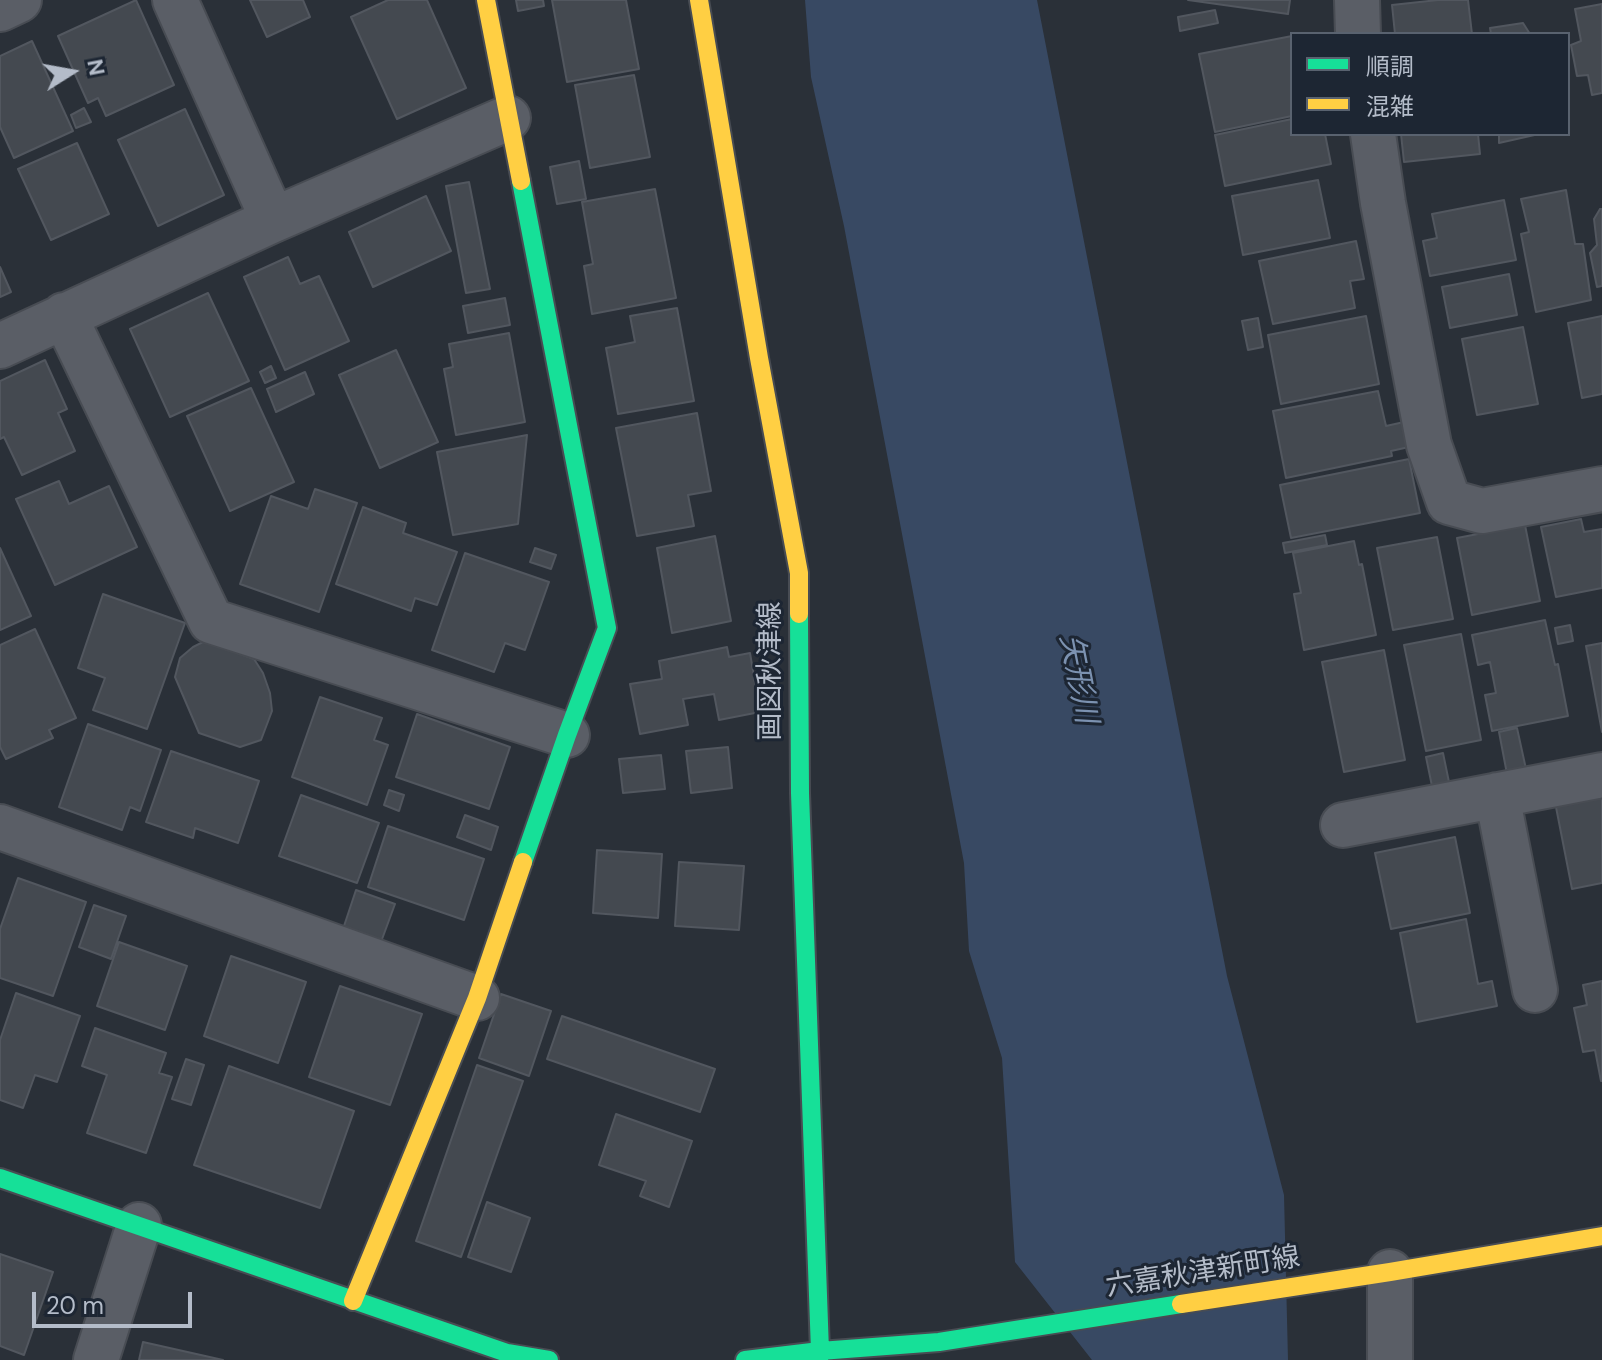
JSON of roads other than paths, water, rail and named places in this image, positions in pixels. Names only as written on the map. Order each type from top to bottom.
[{"type":"main road","points":[[353,1301],[477,998],[607,628],[486,0]]},
{"type":"main road","name":"画図秋津線","points":[[699,0],[759,358],[799,573],[800,793],[820,1355]]},
{"type":"main road","points":[[0,1178],[507,1353],[549,1360]]},
{"type":"main road","name":"六嘉秋津新町線","points":[[745,1360],[939,1342],[1602,1236]]},
{"type":"street","points":[[0,9],[19,0]]},
{"type":"street","points":[[175,0],[273,220]]},
{"type":"street","points":[[1357,0],[1358,32]]},
{"type":"street","points":[[0,346],[273,220],[508,118]]},
{"type":"street","points":[[1373,136],[1429,445],[1449,502],[1482,511],[1602,489]]},
{"type":"street","points":[[64,315],[211,621],[567,735]]},
{"type":"street","points":[[1343,825],[1602,775]]},
{"type":"street","points":[[1497,795],[1535,990]]},
{"type":"street","points":[[0,827],[477,998]]},
{"type":"street","points":[[96,1360],[139,1225]]},
{"type":"street","points":[[1390,1272],[1390,1360]]},
{"type":"water","name":"矢形川","points":[[805,0],[1037,0],[1227,976],[1284,1195],[1288,1360],[1092,1360],[1015,1262],[1002,1058],[969,951],[964,863],[844,226],[811,77]]}]
